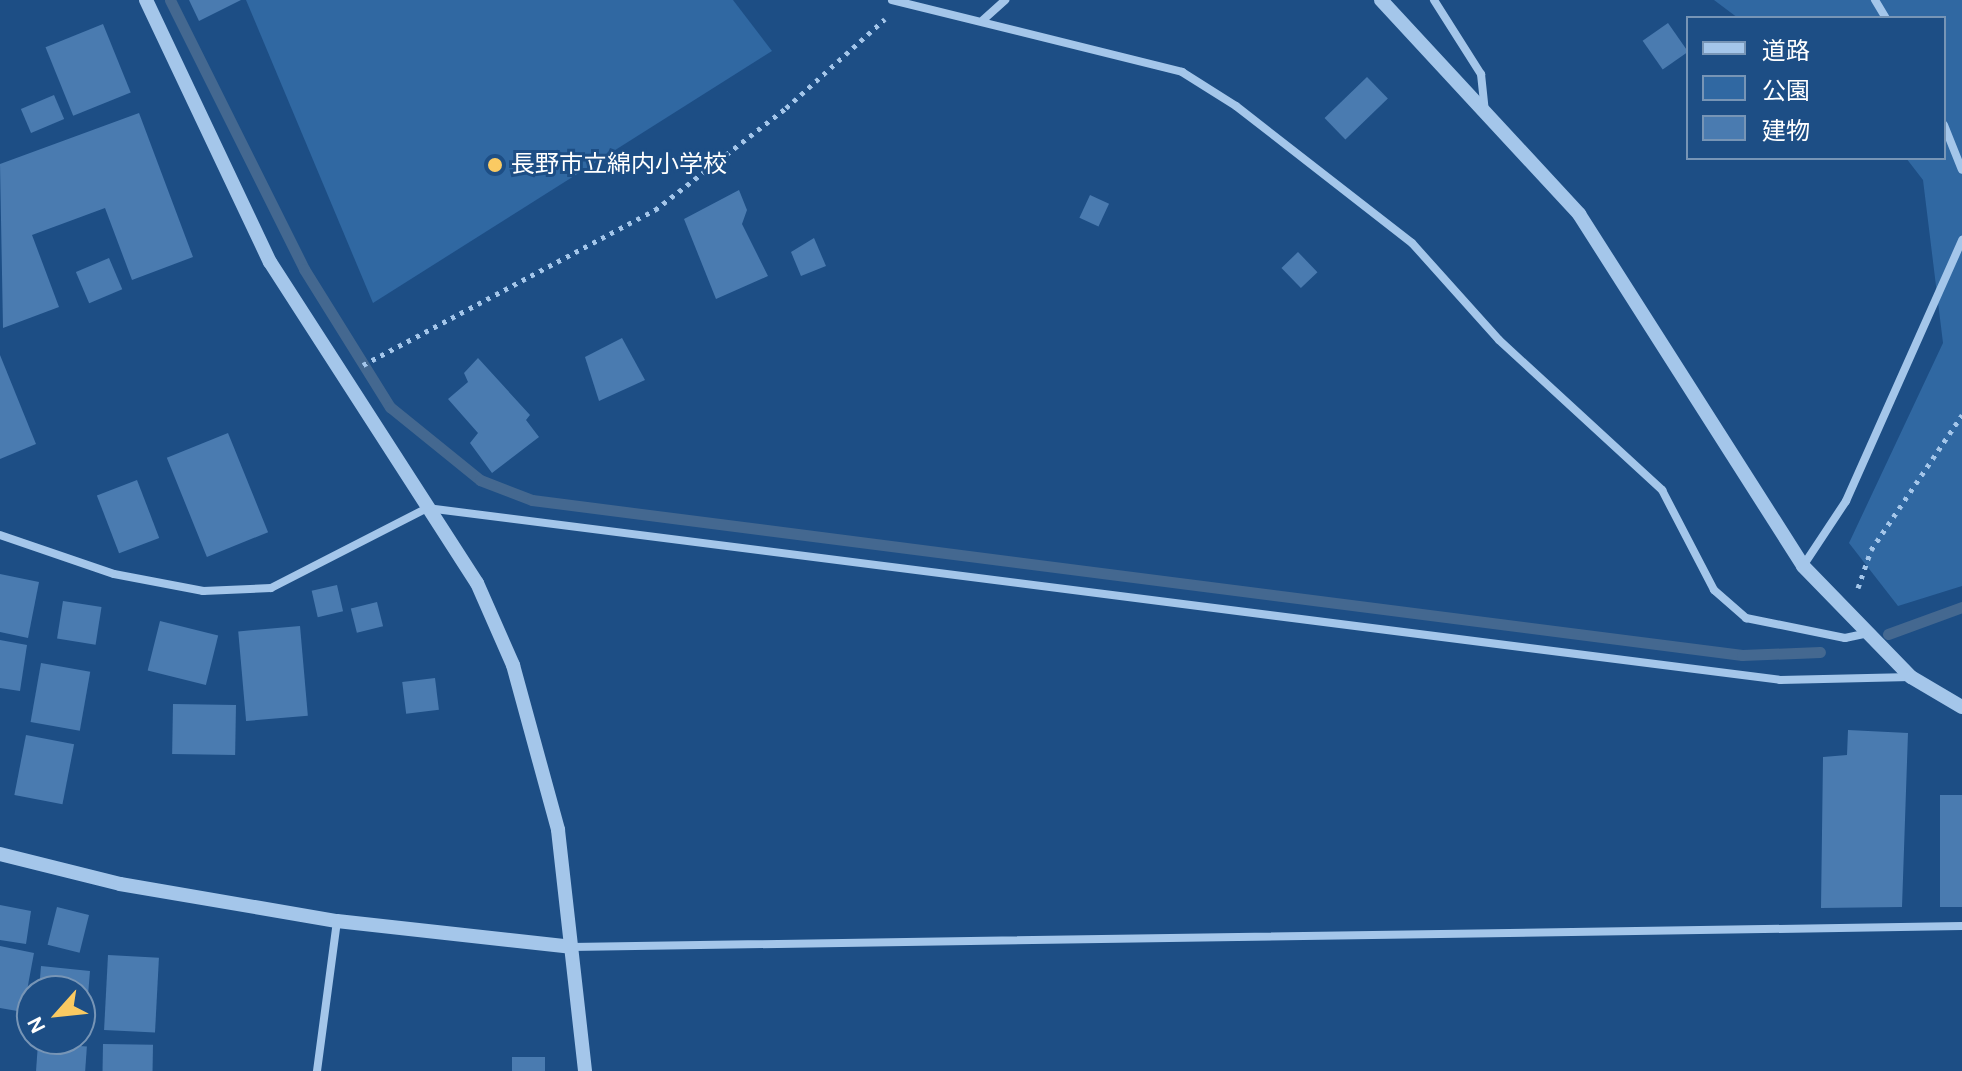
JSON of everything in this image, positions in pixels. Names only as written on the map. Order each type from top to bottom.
[{"type":"street","points":[[146,0],[270,262],[477,583],[513,665],[558,830],[585,1071]]},
{"type":"street","points":[[892,0],[983,20],[1182,72],[1236,106],[1412,243],[1499,340],[1662,490],[1724,600],[1746,618],[1777,626],[1845,638],[1868,633]]},
{"type":"street","points":[[983,20],[1005,0]]},
{"type":"street","points":[[1381,0],[1579,214],[1803,566],[1911,677],[1962,707]]},
{"type":"street","points":[[1434,0],[1481,74],[1485,112]]},
{"type":"street","points":[[1946,130],[1962,170]]},
{"type":"street","points":[[1803,566],[1846,501],[1962,240]]},
{"type":"street","points":[[0,535],[129,577],[203,591],[271,588],[427,508],[1780,680],[1911,677]]},
{"type":"street","points":[[0,854],[120,884],[337,921],[571,947],[1962,926]]},
{"type":"street","points":[[317,1071],[337,921]]},
{"type":"path","points":[[370,361],[655,210],[786,108],[903,2]]},
{"type":"path","points":[[1838,602],[1858,590],[1871,550],[1962,415]]},
{"type":"green space","name":"長野市立綿内小学校","points":[[246,0],[733,0],[772,51],[373,303]]},
{"type":"green space","points":[[1714,0],[1962,0],[1962,586],[1898,606],[1849,543],[1943,343],[1923,180],[1908,160],[1946,160],[1946,16],[1735,16]]},
{"type":"building","points":[[189,0],[241,0],[199,21]]},
{"type":"building","points":[[1668,23],[1686,53],[1663,69],[1643,41]]},
{"type":"building","points":[[103,24],[131,93],[73,116],[46,47]]},
{"type":"building","points":[[1367,77],[1388,99],[1345,140],[1325,118]]},
{"type":"building","points":[[54,95],[64,119],[31,133],[21,109]]},
{"type":"building","points":[[139,113],[193,257],[132,280],[105,208],[32,235],[59,307],[3,328],[0,164]]},
{"type":"building","points":[[739,190],[747,210],[742,224],[768,276],[716,299],[684,219]]},
{"type":"building","points":[[1090,195],[1109,204],[1098,227],[1079,218]]},
{"type":"building","points":[[814,238],[826,266],[801,276],[791,252]]},
{"type":"building","points":[[1298,252],[1317,272],[1301,288],[1281,268]]},
{"type":"building","points":[[109,258],[122,289],[89,303],[76,272]]},
{"type":"building","points":[[622,338],[645,380],[599,401],[585,357]]},
{"type":"building","points":[[0,355],[36,444],[0,459]]},
{"type":"building","points":[[478,358],[530,415],[526,420],[539,437],[492,473],[470,443],[478,433],[448,399],[468,382],[464,373]]},
{"type":"building","points":[[228,433],[268,532],[207,557],[167,458]]},
{"type":"building","points":[[137,480],[159,538],[119,553],[97,495]]},
{"type":"building","points":[[0,574],[39,582],[28,638],[0,632]]},
{"type":"building","points":[[337,585],[343,611],[318,617],[312,591]]},
{"type":"building","points":[[63,601],[102,607],[96,645],[57,639]]},
{"type":"building","points":[[377,602],[383,626],[357,633],[351,609]]},
{"type":"building","points":[[160,621],[218,636],[206,685],[148,670]]},
{"type":"building","points":[[300,626],[308,716],[246,721],[238,631]]},
{"type":"building","points":[[0,640],[27,645],[20,691],[0,688]]},
{"type":"building","points":[[41,663],[90,672],[80,731],[31,722]]},
{"type":"building","points":[[435,678],[439,710],[406,714],[402,682]]},
{"type":"building","points":[[173,704],[236,705],[235,755],[172,754]]},
{"type":"building","points":[[1848,730],[1908,733],[1902,907],[1821,908],[1823,757],[1847,755]]},
{"type":"building","points":[[26,735],[74,744],[62,804],[14,795]]},
{"type":"building","points":[[1940,795],[1962,795],[1962,907],[1940,907]]},
{"type":"building","points":[[0,905],[31,911],[26,944],[0,940]]},
{"type":"building","points":[[57,907],[89,915],[80,953],[48,945]]},
{"type":"building","points":[[0,946],[34,953],[30,975],[16,975],[16,1011],[0,1008]]},
{"type":"building","points":[[108,955],[159,958],[155,1033],[104,1030]]},
{"type":"building","points":[[41,966],[90,971],[90,975],[40,975]]},
{"type":"building","points":[[103,1044],[153,1045],[153,1071],[103,1071]]},
{"type":"building","points":[[37,1055],[86,1055],[85,1071],[36,1071]]},
{"type":"building","points":[[512,1057],[545,1057],[545,1071],[512,1071]]},
{"type":"waterway","points":[[170,0],[304,269],[390,407],[480,480],[532,500],[1742,655],[1820,652]]},
{"type":"waterway","points":[[1888,634],[1962,607]]},
{"type":"place","name":"長野市立綿内小学校","points":[[495,165]]}]
